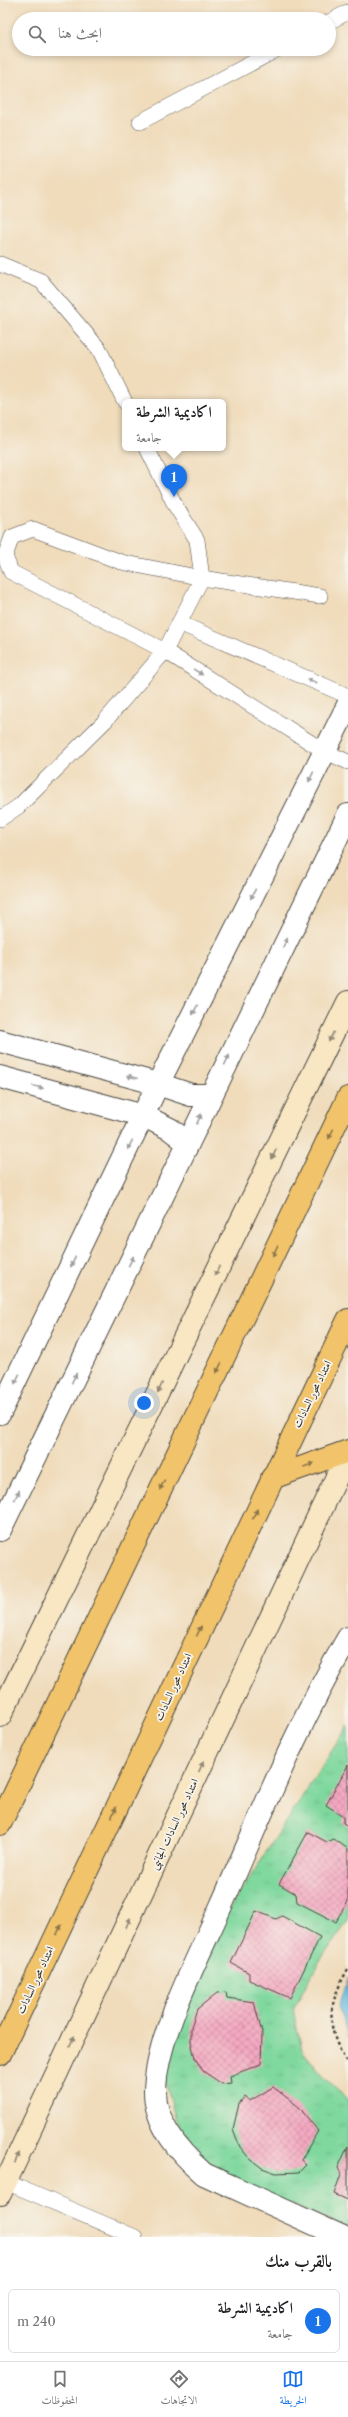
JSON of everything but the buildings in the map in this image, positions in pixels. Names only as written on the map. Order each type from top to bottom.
[{"type":"main road","points":[[0,1824],[348,1098]]},
{"type":"main road","name":"امتداد محور السادات","points":[[0,2054],[348,1320]]},
{"type":"main road","points":[[272,1478],[348,1452]]},
{"type":"street","points":[[0,1413],[144,1116],[158,1084],[348,705]]},
{"type":"street","points":[[0,1530],[210,1095],[348,815]]},
{"type":"street","points":[[0,1716],[348,1002]]},
{"type":"street","points":[[0,1041],[158,1084],[191,1095],[210,1095]]},
{"type":"street","points":[[0,1077],[144,1116],[170,1128],[188,1143]]},
{"type":"street","name":"امتداد محور السادات الجانبى","points":[[3,2188],[348,1452]]},
{"type":"street","points":[[343,2237],[204,2174],[185,2158],[170,2138],[160,2115],[155,2091],[160,2062],[178,2001],[299,1730],[348,1638]]},
{"type":"lane","points":[[336,18],[348,12]]},
{"type":"lane","points":[[140,122],[265,56]]},
{"type":"lane","points":[[0,264],[41,281],[99,349],[124,399]]},
{"type":"lane","points":[[0,819],[19,806],[104,721],[165,651],[202,578],[197,540],[175,505],[148,451]]},
{"type":"lane","points":[[320,596],[202,578],[121,562],[33,529],[12,537],[5,556],[11,572],[165,651],[324,751],[348,762]]},
{"type":"lane","points":[[179,623],[348,696]]},
{"type":"lane","points":[[3,2188],[135,2237]]},
{"type":"path","points":[[348,1969],[335,1995],[331,2013],[335,2044],[348,2064]]},
{"type":"green space","points":[[348,1726],[348,1921],[319,1962],[293,2010],[302,2050],[322,2075],[348,2099],[348,2229],[246,2186],[189,2151],[176,2121],[165,2080],[167,2042],[219,1925]]},
{"type":"water","points":[[348,1977],[348,2038],[339,2008]]},
{"type":"place","name":"اكاديمية الشرطة","points":[[174,497]]}]
